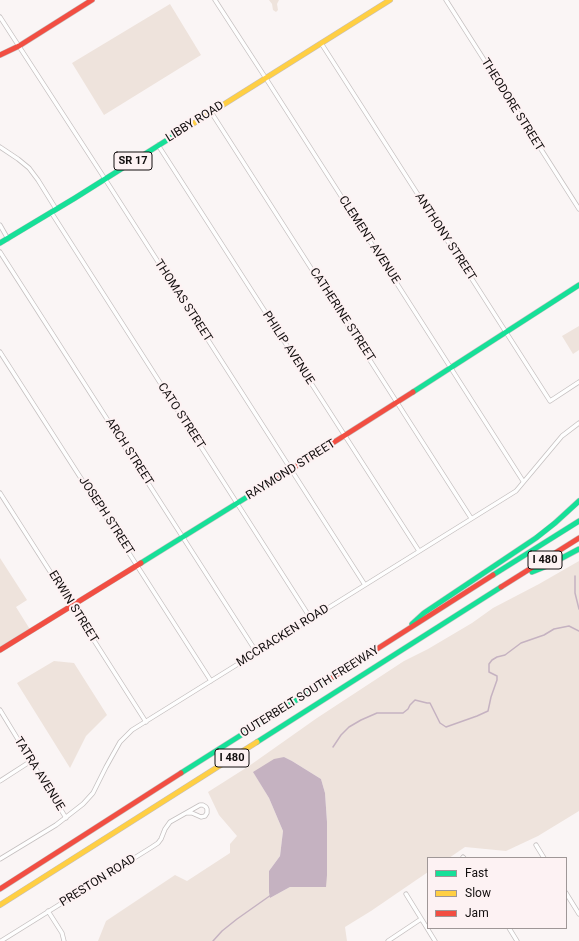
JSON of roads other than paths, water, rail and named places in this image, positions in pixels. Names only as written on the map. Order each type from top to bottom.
[{"type":"main road","points":[[0,55],[19,46],[92,0]]},
{"type":"main road","name":"LIBBY ROAD","points":[[0,244],[390,0]]},
{"type":"main road","name":"RAYMOND STREET","points":[[0,650],[345,436],[579,285]]},
{"type":"main road","points":[[395,638],[424,613],[542,533],[579,501]]},
{"type":"main road","name":"OUTERBELT SOUTH FREEWAY","points":[[0,888],[579,521]]},
{"type":"main road","name":"OUTERBELT SOUTH FREEWAY","points":[[0,905],[579,538]]},
{"type":"main road","points":[[510,582],[547,566],[579,548]]},
{"type":"street","name":"CLEMENT AVENUE","points":[[215,0],[523,481]]},
{"type":"street","name":"THEODORE STREET","points":[[446,0],[579,209]]},
{"type":"street","name":"THOMAS STREET","points":[[0,17],[292,469],[365,585]]},
{"type":"street","name":"ANTHONY STREET","points":[[321,43],[550,401],[579,382]]},
{"type":"street","name":"CATHERINE STREET","points":[[211,112],[471,518]]},
{"type":"street","name":"PHILIP AVENUE","points":[[158,145],[419,551]]},
{"type":"street","points":[[0,146],[29,168],[56,209]]},
{"type":"street","name":"CATO STREET","points":[[51,212],[311,619]]},
{"type":"street","points":[[0,225],[8,238]]},
{"type":"street","name":"ARCH STREET","points":[[0,252],[257,653]]},
{"type":"street","name":"JOSEPH STREET","points":[[0,352],[211,681]]},
{"type":"street","name":"MCCRACKEN ROAD","points":[[0,859],[66,818],[83,804],[93,793],[120,742],[132,730],[516,490],[562,436],[579,423]]},
{"type":"street","name":"ERWIN STREET","points":[[0,493],[146,722]]},
{"type":"street","name":"TATRA AVENUE","points":[[1,713],[66,818]]},
{"type":"street","points":[[0,781],[31,761]]},
{"type":"street","name":"PRESTON ROAD","points":[[1,941],[152,847],[161,839],[167,825],[170,822],[200,805],[203,805],[207,809],[207,813],[202,817],[192,813],[187,813]]},
{"type":"street","points":[[536,845],[543,857]]},
{"type":"street","points":[[406,894],[427,928]]},
{"type":"street","points":[[567,895],[579,914]]},
{"type":"street","points":[[48,911],[62,933],[64,941]]},
{"type":"street","points":[[388,941],[421,919]]},
{"type":"street","points":[[427,929],[435,941]]},
{"type":"street","points":[[509,929],[517,941]]},
{"type":"waterway","points":[[575,576],[575,593],[579,609]]},
{"type":"waterway","points":[[333,747],[341,735],[349,727],[361,720],[377,713],[403,713],[415,700],[430,703],[440,723],[446,727],[488,711],[497,680],[497,676],[489,672],[489,664],[492,660],[505,655],[521,643],[544,635],[554,629],[569,626],[579,631]]},
{"type":"waterway","points":[[213,941],[222,931],[237,919],[271,895]]}]
